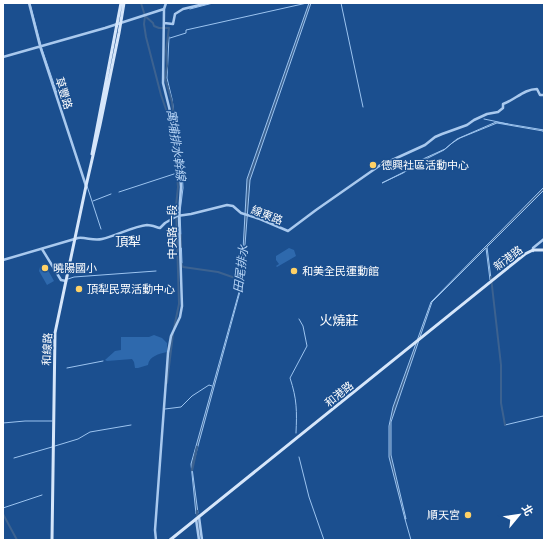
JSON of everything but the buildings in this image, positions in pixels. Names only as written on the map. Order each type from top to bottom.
[{"type":"main road","name":"和線路","points":[[52,540],[56,333],[91,162],[101,123],[122,3]]},
{"type":"main road","points":[[533,250],[544,250]]},
{"type":"main road","name":"新港路","points":[[491,282],[533,250]]},
{"type":"main road","name":"和港路","points":[[172,540],[491,282]]},
{"type":"street","name":"草豐路","points":[[29,3],[40,46],[86,186]]},
{"type":"street","name":"中央路一段","points":[[156,540],[155,530],[169,343],[182,306],[179,216],[181,187],[179,159],[163,79],[164,9],[166,3]]},
{"type":"street","points":[[164,23],[173,24],[175,14],[180,10],[208,3]]},
{"type":"street","points":[[3,56],[164,9]]},
{"type":"street","name":"線東路","points":[[3,260],[75,239],[85,237],[95,240],[102,239],[146,225],[160,228],[179,216],[227,205],[233,206],[241,213],[260,218],[288,232],[316,210],[379,166],[425,145],[435,137],[467,125],[482,116],[498,112],[503,109],[503,104],[510,102],[520,94],[537,89],[540,95],[544,95]]},
{"type":"street","name":"新港路","points":[[533,250],[534,247],[544,239]]},
{"type":"street","points":[[42,249],[61,280],[66,281]]},
{"type":"street","points":[[198,518],[200,540]]},
{"type":"shaded area","points":[[309,3],[311,3],[250,180],[242,284],[192,468],[198,513],[196,514],[191,464],[241,285],[247,179]]},
{"type":"shaded area","points":[[496,122],[544,130],[544,134],[543,131],[497,123],[453,142]]},
{"type":"shaded area","points":[[445,149],[403,173],[382,183],[404,172],[423,159]]},
{"type":"shaded area","points":[[544,187],[544,190],[487,247],[491,279],[490,280],[486,248],[432,302],[391,422],[391,455],[405,519],[389,457],[389,426],[393,407],[431,302]]},
{"type":"shaded area","points":[[289,248],[294,250],[296,256],[277,267],[276,266],[279,264],[276,260],[276,256]]},
{"type":"shaded area","points":[[44,263],[54,281],[47,285],[39,271],[40,267],[43,266],[42,264]]},
{"type":"shaded area","points":[[154,335],[162,338],[167,343],[167,352],[152,357],[148,365],[135,368],[132,359],[105,360],[115,351],[121,350],[121,337],[149,337]]},
{"type":"waterway","points":[[30,3],[42,49],[57,93]]},
{"type":"waterway","name":"寓埔排水幹線","points":[[141,3],[145,16],[153,23],[154,26],[159,28],[169,28],[165,78],[172,102],[179,153]]},
{"type":"waterway","points":[[190,9],[213,3]]},
{"type":"waterway","points":[[170,38],[186,33],[186,30],[307,3]]},
{"type":"waterway","points":[[341,3],[363,107]]},
{"type":"waterway","points":[[145,16],[144,24],[146,37],[161,95],[170,121],[176,164],[178,187],[176,206],[179,304],[174,328]]},
{"type":"waterway","name":"寓埔排水幹線","points":[[169,37],[167,78],[172,99],[182,168],[183,188],[180,212],[182,263]]},
{"type":"waterway","points":[[484,119],[508,124]]},
{"type":"waterway","points":[[119,192],[177,173]]},
{"type":"waterway","points":[[87,186],[101,229]]},
{"type":"waterway","points":[[93,201],[111,194]]},
{"type":"waterway","name":"寓埔排水幹線","points":[[181,235],[181,247]]},
{"type":"waterway","name":"田尾排水","points":[[243,275],[245,258]]},
{"type":"waterway","name":"寓埔排水幹線","points":[[181,263],[183,267],[218,272],[238,279],[243,278]]},
{"type":"waterway","points":[[68,279],[74,277],[156,271]]},
{"type":"waterway","points":[[491,277],[501,365],[501,403],[505,425]]},
{"type":"waterway","points":[[296,433],[296,405],[290,378],[307,346],[303,326],[299,319]]},
{"type":"waterway","points":[[167,383],[173,334]]},
{"type":"waterway","points":[[67,368],[103,361]]},
{"type":"waterway","points":[[165,409],[181,407],[192,396],[209,385],[212,386]]},
{"type":"waterway","points":[[505,425],[543,416],[544,419]]},
{"type":"waterway","points":[[3,423],[52,421]]},
{"type":"waterway","points":[[55,446],[78,439],[90,432],[131,425]]},
{"type":"waterway","points":[[14,458],[52,447]]},
{"type":"waterway","name":"田尾排水","points":[[192,470],[197,447]]},
{"type":"waterway","points":[[299,457],[309,497],[324,540]]},
{"type":"waterway","points":[[3,508],[42,495]]},
{"type":"waterway","name":"田尾排水","points":[[197,511],[200,536]]},
{"type":"waterway","points":[[3,514],[17,540]]},
{"type":"waterway","points":[[405,519],[411,540]]},
{"type":"place","name":"德興社區活動中心","points":[[373,165]]},
{"type":"place","name":"曉陽國小","points":[[45,268]]},
{"type":"place","name":"和美全民運動館","points":[[294,271]]},
{"type":"place","name":"頂犁民眾活動中心","points":[[79,289]]},
{"type":"place","name":"順天宮","points":[[468,515]]},
{"type":"district","name":"頂犁","points":[[128,241]]},
{"type":"district","name":"火燒莊","points":[[339,320]]}]
